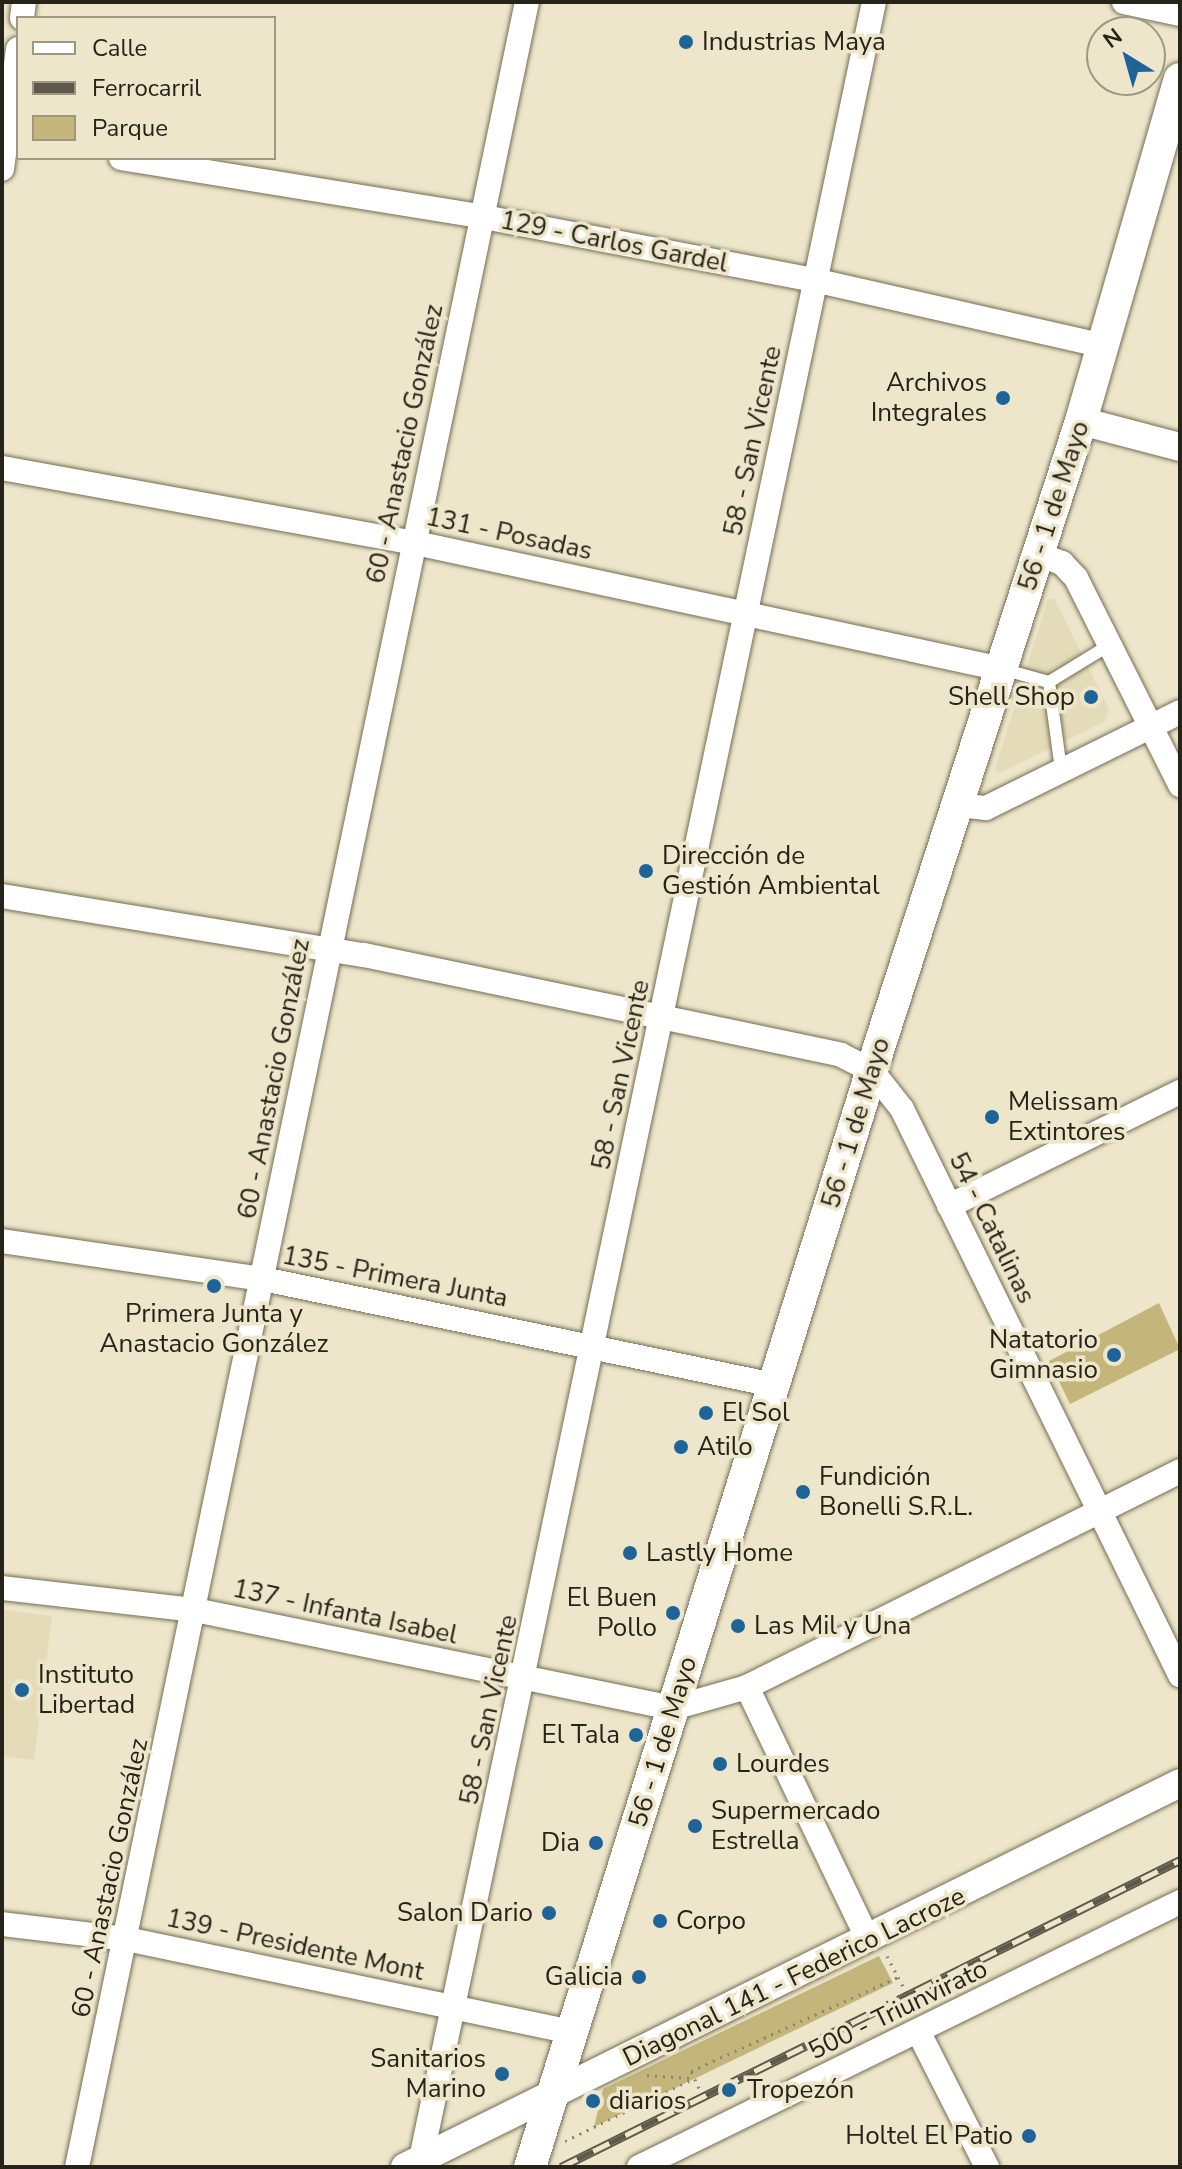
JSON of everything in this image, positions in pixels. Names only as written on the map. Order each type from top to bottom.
[{"type":"main road","name":"56 - 1 de Mayo","points":[[532,2161],[872,1071],[1081,421],[1180,79]]},
{"type":"street","name":"60 - Anastacio González","points":[[77,2167],[195,1610],[411,542],[484,217],[527,2]]},
{"type":"street","name":"58 - San Vicente","points":[[413,2163],[457,2007],[592,1346],[874,2]]},
{"type":"street","points":[[1124,2],[1180,14]]},
{"type":"street","points":[[2,169],[9,140],[16,69]]},
{"type":"street","name":"129 - Carlos Gardel","points":[[133,160],[484,217],[814,280],[1104,346]]},
{"type":"street","points":[[1081,421],[1180,447]]},
{"type":"street","name":"131 - Posadas","points":[[2,468],[411,542],[747,611],[1002,669]]},
{"type":"street","points":[[1038,554],[1062,563],[1076,578],[1180,785]]},
{"type":"street","points":[[960,805],[986,808],[1180,712]]},
{"type":"street","points":[[2,896],[329,949],[841,1055],[872,1071]]},
{"type":"street","name":"54 - Catalinas","points":[[872,1071],[893,1094],[1180,1675]]},
{"type":"street","points":[[949,1206],[1180,1092]]},
{"type":"street","name":"135 - Primera Junta","points":[[2,1241],[263,1279],[774,1385]]},
{"type":"street","points":[[673,1708],[747,1687],[1180,1471]]},
{"type":"street","name":"137 - Infanta Isabel","points":[[2,1588],[195,1610],[673,1708]]},
{"type":"street","points":[[747,1687],[873,1938]]},
{"type":"street","name":"Diagonal 141 - Federico Lacroze","points":[[413,2163],[628,2060],[1180,1783]]},
{"type":"street","name":"500 - Triunvirato","points":[[639,2167],[1180,1902]]},
{"type":"street","name":"139 - Presidente Mont","points":[[2,1924],[126,1939],[574,2033]]},
{"type":"street","points":[[918,2031],[987,2167]]},
{"type":"lane","points":[[1002,669],[1049,682],[1111,644]]},
{"type":"lane","points":[[1049,682],[1061,770]]},
{"type":"path","points":[[873,1938],[914,2007],[918,2031]]},
{"type":"path","points":[[699,2088],[691,2071],[748,2041],[751,2048],[898,1977]]},
{"type":"path","points":[[628,2060],[635,2074],[695,2078]]},
{"type":"path","points":[[532,2161],[695,2078]]},
{"type":"shaded area","points":[[1054,598],[1109,709],[1105,721],[1000,773],[995,769],[1048,599]]},
{"type":"shaded area","name":"Instituto Libertad","points":[[4,1610],[52,1616],[34,1760],[2,1756]]},
{"type":"green space","name":"Natatorio Gimnasio","points":[[1159,1303],[1180,1349],[1070,1404],[1049,1361]]},
{"type":"green space","points":[[879,1956],[893,1983],[594,2127],[603,2089]]},
{"type":"railway","points":[[561,2167],[1180,1860]]},
{"type":"place","name":"Industrias Maya","points":[[686,42]]},
{"type":"place","name":"Archivos Integrales","points":[[1003,398]]},
{"type":"place","name":"Shell Shop","points":[[1091,697]]},
{"type":"place","name":"Dirección de Gestión Ambiental","points":[[646,871]]},
{"type":"place","name":"Melissam Extintores","points":[[992,1117]]},
{"type":"place","name":"Primera Junta y Anastacio González","points":[[214,1286]]},
{"type":"place","name":"Natatorio Gimnasio","points":[[1114,1355]]},
{"type":"place","name":"El Sol","points":[[706,1413]]},
{"type":"place","name":"Atilo","points":[[681,1447]]},
{"type":"place","name":"Fundición Bonelli S.R.L.","points":[[803,1492]]},
{"type":"place","name":"Lastly Home","points":[[630,1553]]},
{"type":"place","name":"El Buen Pollo","points":[[673,1613]]},
{"type":"place","name":"Las Mil y Una","points":[[738,1626]]},
{"type":"place","name":"Instituto Libertad","points":[[22,1690]]},
{"type":"place","name":"El Tala","points":[[636,1735]]},
{"type":"place","name":"Lourdes","points":[[720,1764]]},
{"type":"place","name":"Supermercado Estrella","points":[[695,1826]]},
{"type":"place","name":"Dia","points":[[596,1843]]},
{"type":"place","name":"Salon Dario","points":[[549,1913]]},
{"type":"place","name":"Corpo","points":[[660,1921]]},
{"type":"place","name":"Galicia","points":[[639,1977]]},
{"type":"place","name":"Sanitarios Marino","points":[[502,2074]]},
{"type":"place","name":"Tropezón","points":[[729,2090]]},
{"type":"place","name":"diarios","points":[[593,2101]]},
{"type":"place","name":"Holtel El Patio","points":[[1029,2136]]}]
